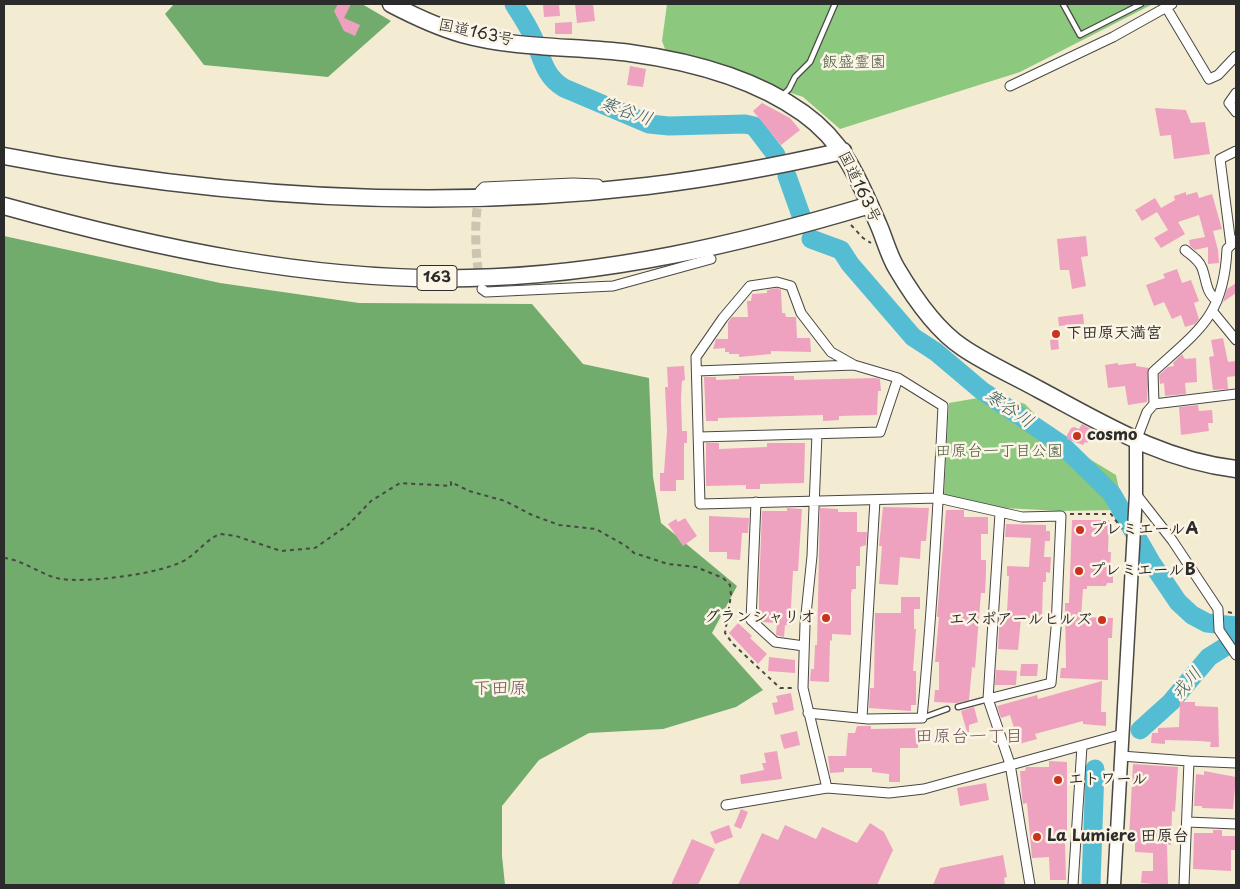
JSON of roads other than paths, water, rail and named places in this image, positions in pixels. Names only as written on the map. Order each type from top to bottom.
[{"type":"highway","name":"国道163号","points":[[391,4],[434,25],[462,34],[524,44],[630,53],[674,61],[714,72],[779,99],[802,112],[818,125],[843,151],[870,205],[896,267],[928,314],[961,346],[1136,441],[1168,455],[1236,470]]},
{"type":"highway","points":[[4,156],[173,184],[315,194],[445,198],[580,193],[647,186],[776,166],[843,151]]},
{"type":"highway","name":"163","points":[[4,206],[95,230],[204,254],[273,264],[425,278],[519,276],[647,260],[755,237],[870,205]]},
{"type":"street","points":[[1010,86],[1113,38],[1169,9],[1203,71],[1210,79],[1218,75],[1236,56]]},
{"type":"street","points":[[1236,93],[1229,103],[1236,112]]},
{"type":"street","points":[[1154,404],[1152,372],[1202,328],[1212,312],[1226,278],[1227,249],[1234,242],[1220,159],[1236,151]]},
{"type":"street","points":[[480,191],[484,187],[573,183],[647,186]]},
{"type":"street","points":[[1185,250],[1197,260],[1202,268],[1207,290],[1217,301]]},
{"type":"street","points":[[482,289],[486,292],[613,286],[711,259]]},
{"type":"street","points":[[647,260],[652,276]]},
{"type":"street","points":[[808,712],[862,718],[922,718],[929,648],[938,498],[943,406],[898,378],[854,365],[831,352],[801,313],[791,286],[777,282],[750,286],[723,318],[696,357],[700,504],[938,498],[1022,517],[1061,516],[1056,628],[1051,683],[988,700]]},
{"type":"street","points":[[1212,312],[1236,340]]},
{"type":"street","points":[[697,370],[854,365]]},
{"type":"street","points":[[698,436],[880,432],[898,378]]},
{"type":"street","points":[[1114,885],[1135,519],[1136,441],[1147,412],[1154,404],[1236,394]]},
{"type":"street","points":[[817,434],[812,556],[804,646],[803,688],[828,788]]},
{"type":"street","points":[[1136,494],[1172,540],[1218,609],[1219,630],[1234,653]]},
{"type":"street","points":[[862,718],[875,500]]},
{"type":"street","points":[[756,502],[751,620],[776,642],[804,646]]},
{"type":"street","points":[[1000,513],[988,700],[1010,764],[1030,885]]},
{"type":"street","points":[[726,805],[828,788],[889,793],[924,789],[1122,734]]},
{"type":"street","points":[[1073,885],[1082,746]]},
{"type":"street","points":[[1121,756],[1236,763]]},
{"type":"street","points":[[1185,885],[1189,761]]},
{"type":"street","points":[[1187,822],[1236,824]]},
{"type":"lane","points":[[779,99],[789,89],[795,77],[810,62],[835,4]]},
{"type":"lane","points":[[1063,4],[1080,35],[1141,4]]},
{"type":"lane","points":[[958,706],[988,700]]},
{"type":"lane","points":[[922,718],[946,709]]},
{"type":"waterway","name":"寒谷川","points":[[514,4],[530,31],[547,71],[564,88],[649,124],[669,126],[745,124],[754,126],[776,155]]},
{"type":"waterway","name":"寒谷川","points":[[787,176],[802,218]]},
{"type":"waterway","name":"寒谷川","points":[[811,239],[841,250],[850,264],[913,337],[936,352],[981,390],[1061,444],[1112,494],[1151,562],[1178,602],[1192,615],[1207,623],[1236,626]]},
{"type":"waterway","name":"戎川","points":[[1140,730],[1171,702],[1209,657],[1236,640]]},
{"type":"waterway","name":"戎川","points":[[1091,885],[1095,769]]},
{"type":"tunnel","points":[[479,195],[476,216],[476,238],[480,281]]},
{"type":"place","name":"下田原天満宮","points":[[1056,334]]},
{"type":"place","name":"cosmo","points":[[1077,436]]},
{"type":"place","name":"プレミエールA","points":[[1080,530]]},
{"type":"place","name":"プレミエールB","points":[[1079,571]]},
{"type":"place","name":"グランシャリオ","points":[[826,618]]},
{"type":"place","name":"エスポアールヒルズ","points":[[1102,620]]},
{"type":"place","name":"エトワール","points":[[1058,780]]},
{"type":"place","name":"La Lumiere 田原台","points":[[1037,837]]},
{"type":"district","name":"下田原","points":[[500,689]]},
{"type":"district","name":"田原台一丁目","points":[[969,737]]},
{"type":"park label","name":"飯盛霊園","points":[[854,63]]},
{"type":"park label","name":"田原台一丁目公園","points":[[999,452]]}]
